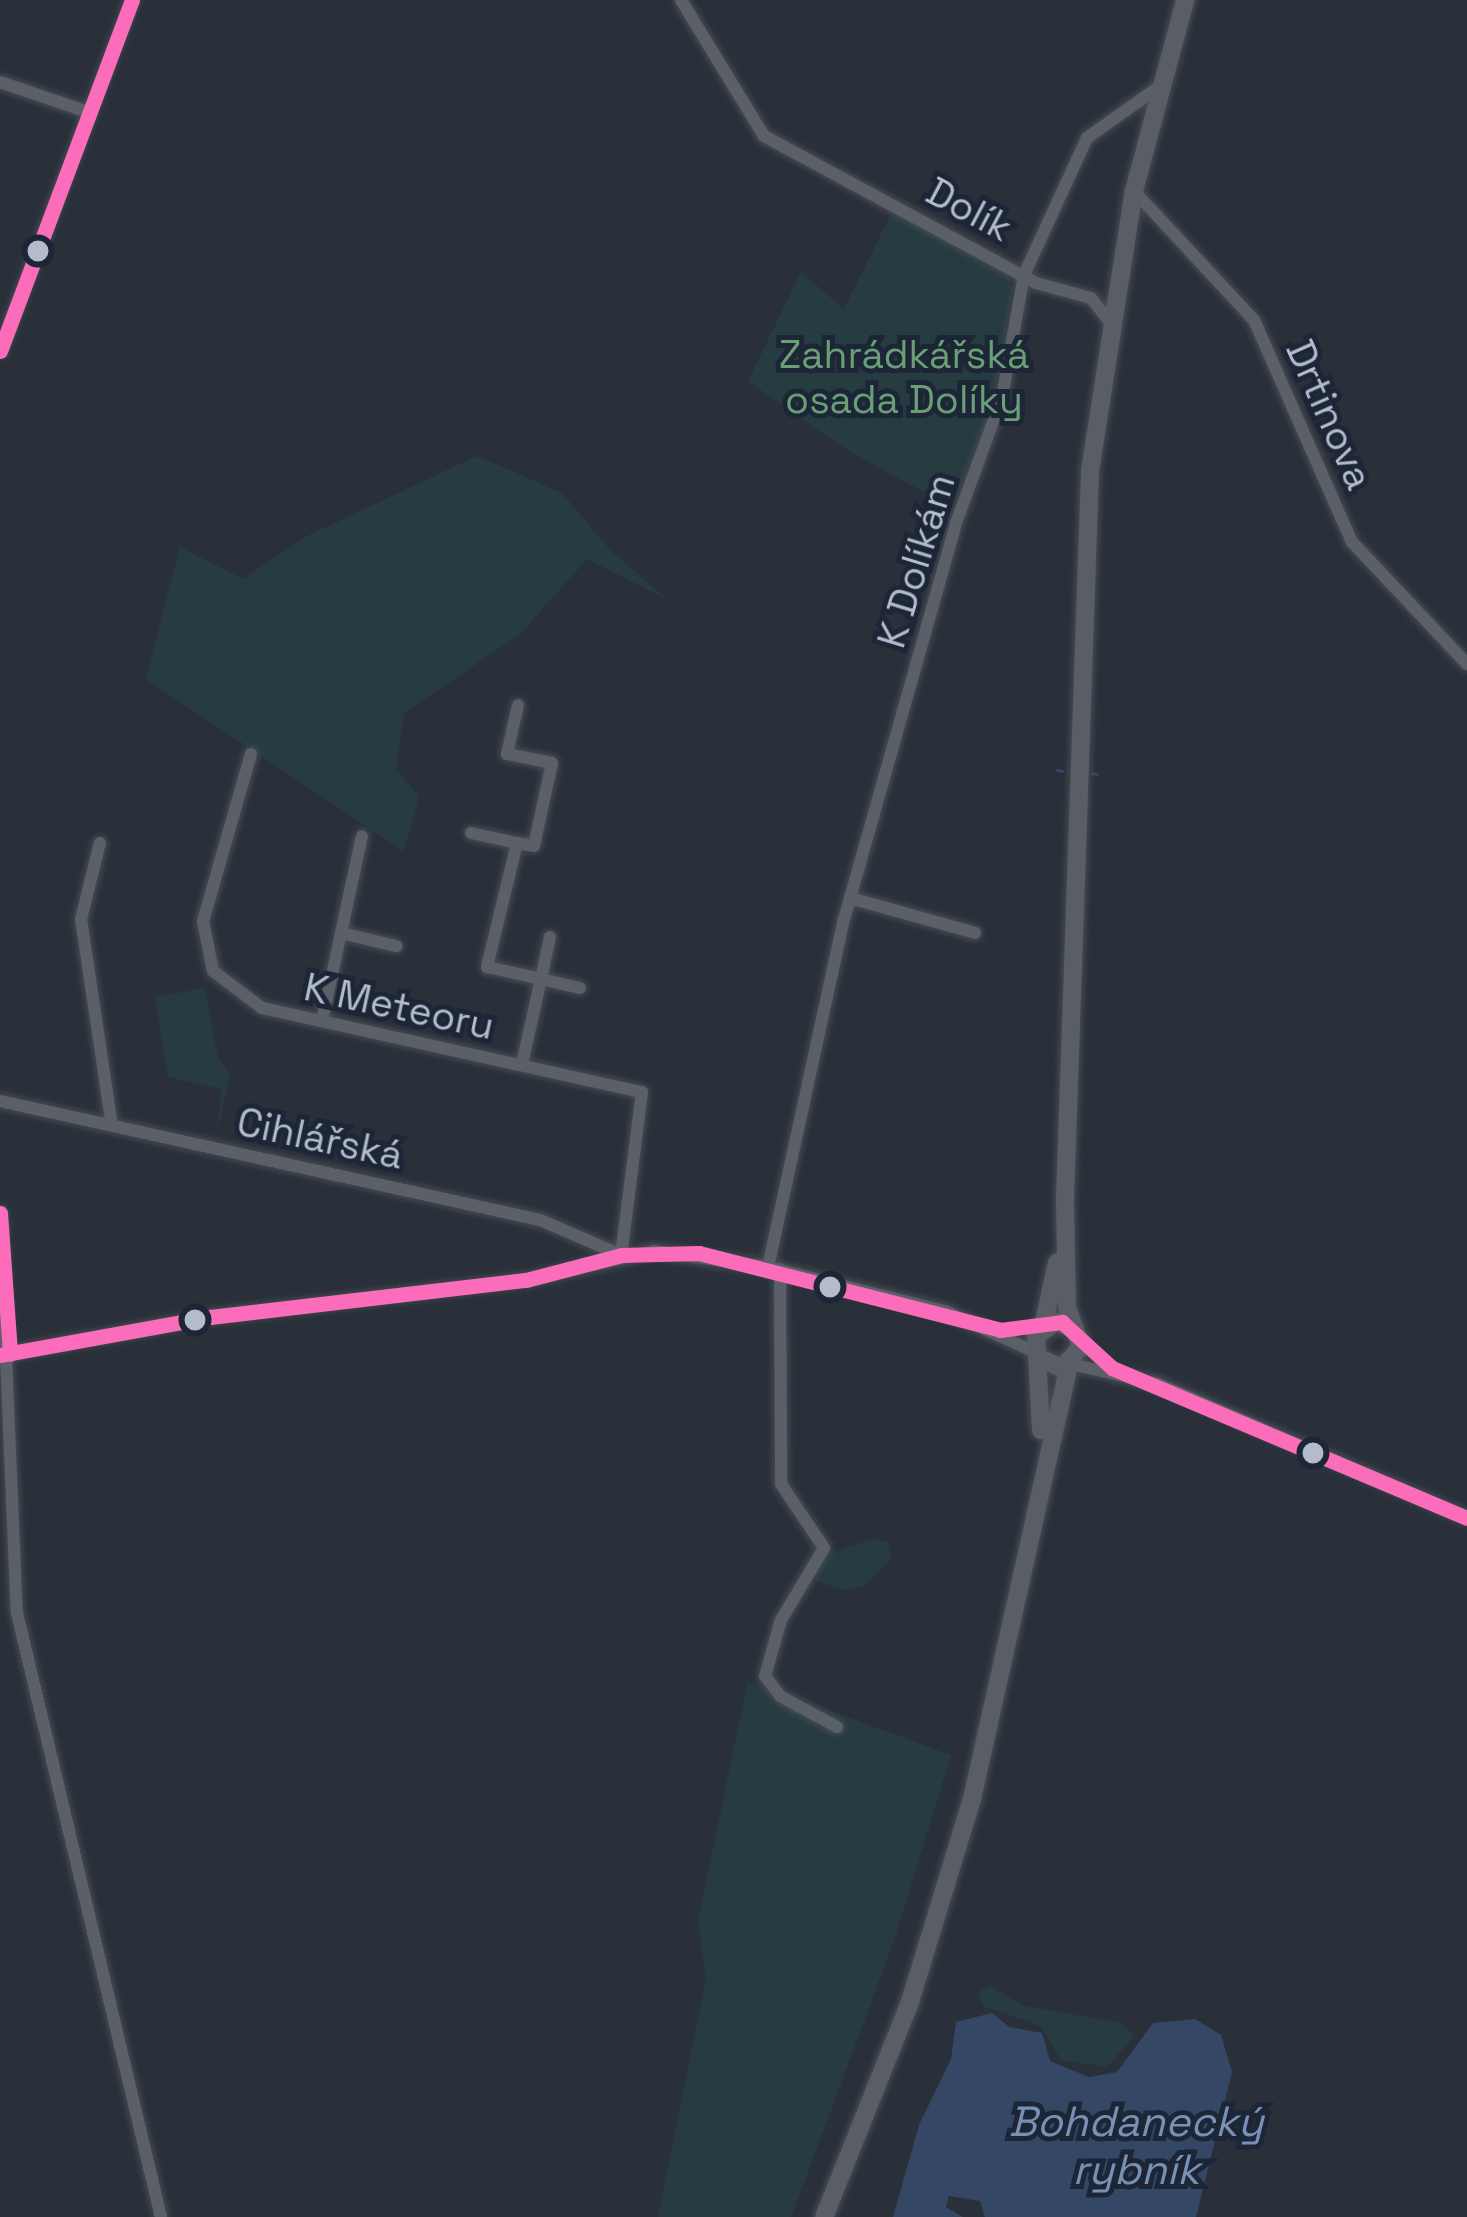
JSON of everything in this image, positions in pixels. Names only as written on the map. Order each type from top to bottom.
[{"type":"main road","points":[[824,2217],[909,2005],[978,1776],[1037,1495],[1077,1335],[1065,1199],[1081,610],[1110,322],[1134,191],[1185,0]]},
{"type":"main road","points":[[1037,1495],[1036,1355],[1065,1199]]},
{"type":"main road","points":[[1041,1328],[1077,1335]]},
{"type":"main road","points":[[1036,1355],[1048,1367],[1070,1365]]},
{"type":"street","points":[[0,351],[132,0]]},
{"type":"street","name":"Dolík","points":[[682,0],[764,136],[1024,275],[1091,298],[1110,322]]},
{"type":"street","name":"K Dolíkám","points":[[837,1727],[780,1696],[765,1676],[781,1620],[824,1548],[781,1484],[774,1268],[850,898],[956,524],[1002,397],[1024,275],[1087,138],[1143,104],[1162,78]]},
{"type":"street","points":[[0,82],[88,112]]},
{"type":"street","name":"Drtinova","points":[[1134,191],[1254,320],[1352,542],[1467,664]]},
{"type":"street","points":[[472,833],[533,846],[558,759],[507,754],[518,705]]},
{"type":"street","name":"K Meteoru","points":[[251,754],[203,921],[208,959],[239,997],[322,1021],[642,1092],[621,1255]]},
{"type":"street","points":[[322,1021],[362,836]]},
{"type":"street","points":[[100,843],[81,919],[112,1126]]},
{"type":"street","points":[[517,843],[487,967],[580,988]]},
{"type":"street","points":[[850,898],[975,933]]},
{"type":"street","points":[[341,933],[396,946]]},
{"type":"street","points":[[522,1064],[550,937]]},
{"type":"street","name":"Cihlářská","points":[[0,1101],[540,1220],[621,1255]]},
{"type":"street","points":[[0,1214],[10,1550],[29,1671],[161,2217]]},
{"type":"street","points":[[5,1354],[210,1317],[526,1280],[621,1255],[699,1253],[774,1268],[1000,1330],[1041,1328]]},
{"type":"street","points":[[1000,1330],[1036,1355]]},
{"type":"street","points":[[1077,1335],[1112,1368]]},
{"type":"street","points":[[1070,1365],[1112,1368],[1467,1518]]},
{"type":"green space","name":"Zahrádkářská osada Dolíky","points":[[893,210],[1006,268],[1012,289],[992,407],[952,507],[850,452],[748,381],[801,272],[844,309]]},
{"type":"green space","points":[[477,456],[562,493],[610,550],[668,600],[587,559],[519,635],[404,713],[396,770],[419,796],[404,852],[146,679],[180,547],[243,579],[305,537]]},
{"type":"green space","points":[[205,988],[218,1058],[230,1074],[216,1137],[222,1089],[168,1077],[155,997]]},
{"type":"green space","points":[[873,1539],[888,1542],[891,1559],[865,1585],[845,1590],[816,1581],[813,1571],[827,1554]]},
{"type":"green space","points":[[748,1681],[951,1755],[894,1941],[791,2217],[658,2217],[706,1979],[698,1920]]},
{"type":"green space","points":[[990,1986],[1024,2006],[1122,2023],[1134,2037],[1107,2067],[1061,2060],[1040,2025],[983,2006],[978,1992]]},
{"type":"water","name":"Bohdanecký rybník","points":[[992,2013],[1009,2027],[1042,2033],[1050,2061],[1089,2077],[1117,2072],[1153,2023],[1195,2019],[1221,2035],[1232,2072],[1196,2217],[985,2217],[980,2201],[949,2196],[946,2207],[963,2217],[893,2217],[919,2125],[951,2059],[956,2022]]},
{"type":"waterway","points":[[1057,770],[1062,771]]},
{"type":"waterway","points":[[1092,773],[1097,774]]},
{"type":"transit line","points":[[0,351],[132,0]]},
{"type":"transit line","points":[[0,1213],[10,1354]]},
{"type":"transit line","points":[[0,1355],[210,1317],[526,1280],[621,1255],[699,1253],[1000,1330],[1062,1322],[1112,1368],[1467,1518]]}]
